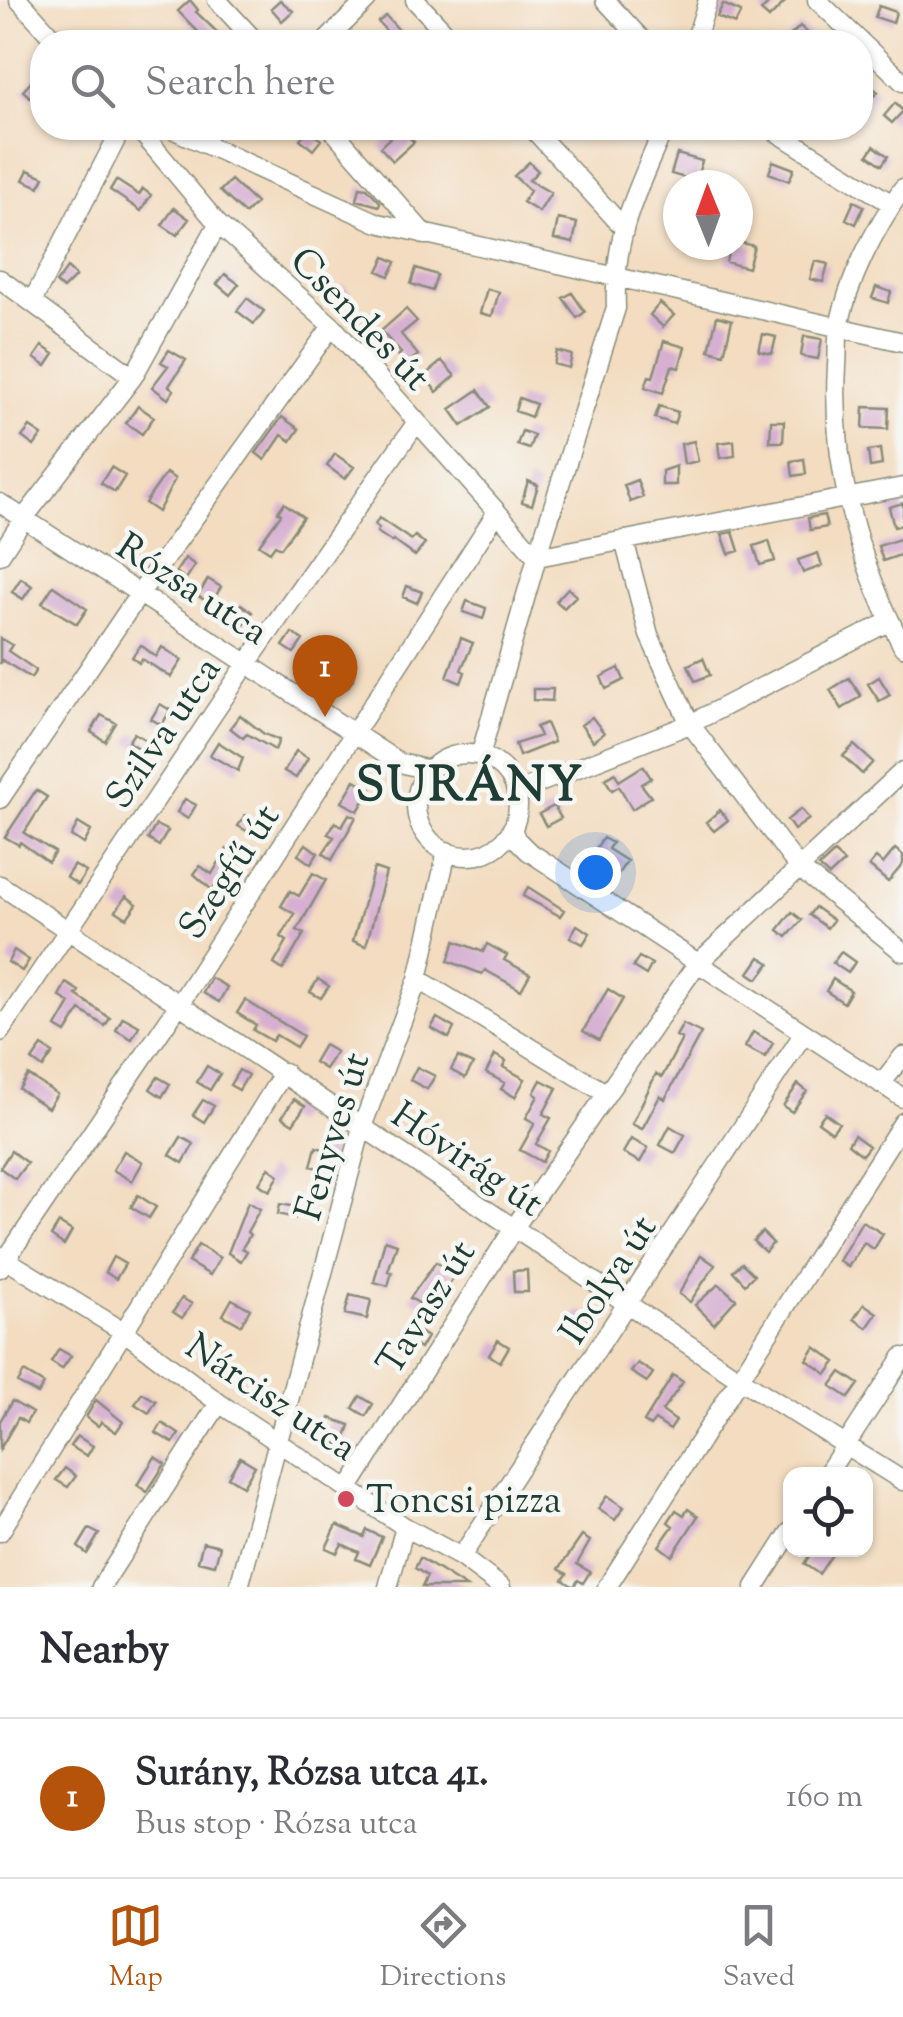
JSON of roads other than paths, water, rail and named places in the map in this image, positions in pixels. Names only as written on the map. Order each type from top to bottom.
[{"type":"street","points":[[19,0],[46,30]]},
{"type":"street","points":[[217,0],[245,30]]},
{"type":"street","points":[[337,30],[368,0]]},
{"type":"street","points":[[416,0],[443,30]]},
{"type":"street","points":[[606,0],[633,30]]},
{"type":"street","points":[[699,30],[708,0]]},
{"type":"street","points":[[817,0],[848,30]]},
{"type":"street","points":[[873,53],[903,82]]},
{"type":"street","points":[[32,302],[116,140]]},
{"type":"street","name":"Csendes út","points":[[148,140],[218,224],[332,326],[537,557]]},
{"type":"street","points":[[196,140],[378,224],[903,342]]},
{"type":"street","points":[[343,140],[426,234]]},
{"type":"street","points":[[543,140],[622,226]]},
{"type":"street","points":[[480,756],[537,557],[616,308],[615,276],[622,226],[659,140]]},
{"type":"street","points":[[793,140],[898,196],[858,270],[839,327],[834,417],[847,498],[862,558],[903,647]]},
{"type":"street","points":[[0,555],[133,377],[218,224]]},
{"type":"street","points":[[583,268],[604,260],[619,248]]},
{"type":"street","points":[[0,279],[133,377]]},
{"type":"street","points":[[616,308],[629,294],[648,284]]},
{"type":"street","points":[[0,799],[140,593],[332,326]]},
{"type":"street","name":"Szilva utca","points":[[0,1032],[248,662],[416,422]]},
{"type":"street","points":[[537,557],[903,487]]},
{"type":"street","name":"Rózsa utca","points":[[0,503],[400,763]]},
{"type":"street","name":"Szegfű út","points":[[2,1262],[180,1003],[496,512]]},
{"type":"street","points":[[624,540],[649,635],[690,724],[800,868],[903,952]]},
{"type":"street","points":[[516,792],[690,724],[890,621]]},
{"type":"street","points":[[494,848],[512,828],[517,811],[516,792],[506,773],[480,756],[462,754],[445,759],[430,770],[418,792],[416,812],[422,829],[435,844],[447,852],[476,854],[494,848],[528,851]]},
{"type":"street","points":[[400,763],[430,770]]},
{"type":"street","points":[[400,763],[418,792]]},
{"type":"street","name":"Tavasz út","points":[[349,1488],[514,1228],[696,965],[903,770]]},
{"type":"street","points":[[512,828],[516,840],[528,851],[903,1098]]},
{"type":"street","name":"Fenyves út","points":[[238,1587],[362,1126],[418,980],[447,852]]},
{"type":"street","name":"Hóvirág út","points":[[0,884],[740,1379],[903,1481]]},
{"type":"street","points":[[418,980],[607,1094]]},
{"type":"street","name":"Ibolya út","points":[[461,1558],[804,1034]]},
{"type":"street","points":[[881,1084],[903,1056]]},
{"type":"street","points":[[0,1532],[284,1072]]},
{"type":"street","points":[[606,1587],[903,1122]]},
{"type":"street","name":"Nárcisz utca","points":[[2,1262],[126,1333],[219,1402],[405,1528],[461,1558],[501,1587]]},
{"type":"street","points":[[832,1467],[903,1357]]},
{"type":"street","points":[[101,1587],[219,1402]]},
{"type":"street","points":[[388,1587],[405,1528]]},
{"type":"street","points":[[755,1587],[783,1543]]},
{"type":"place","name":"Surány, Rózsa utca 41.","points":[[325,717]]},
{"type":"place","name":"Toncsi pizza","points":[[346,1499]]},
{"type":"district","name":"SURÁNY","points":[[470,783]]}]
